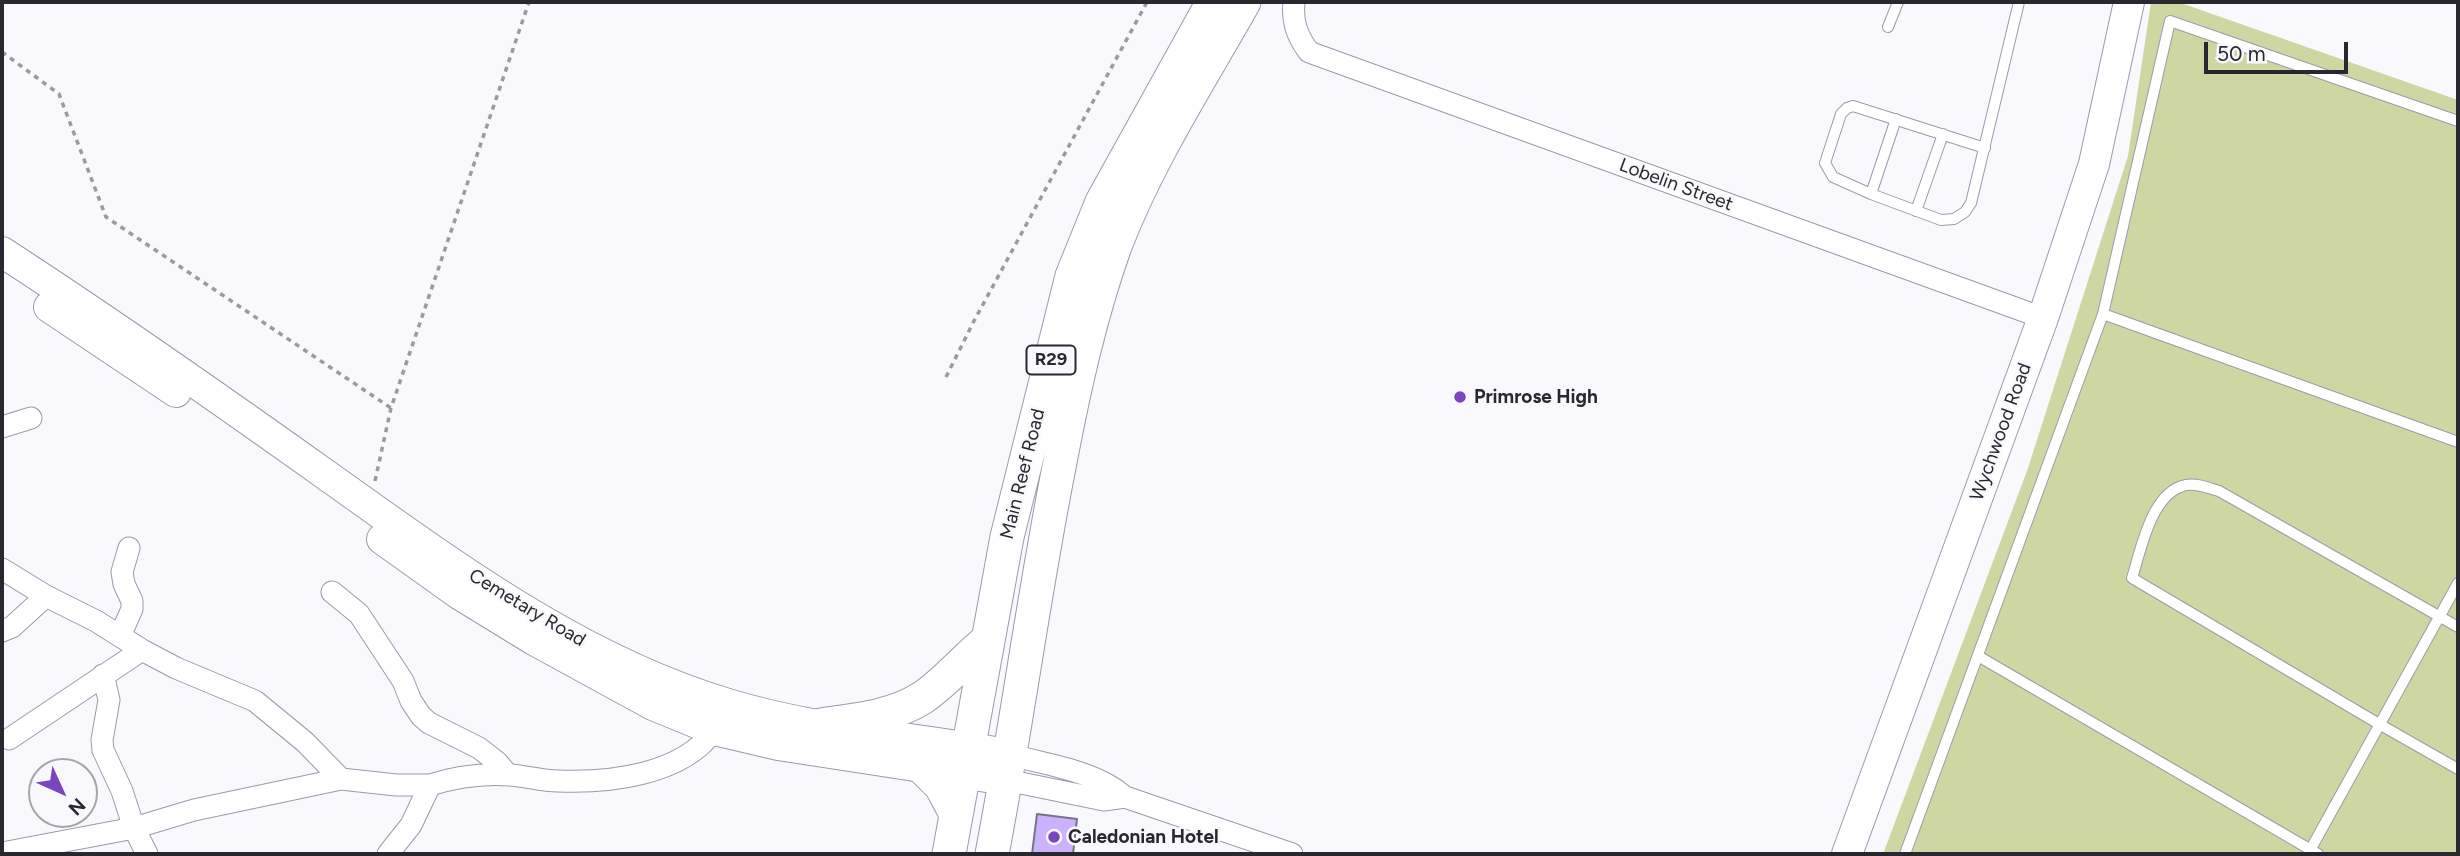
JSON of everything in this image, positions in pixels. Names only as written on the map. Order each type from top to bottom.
[{"type":"main road","name":"Main Reef Road","points":[[949,854],[1007,537],[1072,276],[1102,202],[1213,2]]},
{"type":"main road","name":"Main Reef Road","points":[[992,854],[1076,382],[1100,293],[1115,247],[1150,167],[1244,2]]},
{"type":"main road","points":[[1000,576],[1038,584]]},
{"type":"main road","points":[[821,725],[897,710],[921,698],[988,640]]},
{"type":"main road","points":[[920,766],[941,786],[956,814]]},
{"type":"street","name":"Lobelin Street","points":[[1294,2],[1295,26],[1299,39],[1309,52],[2043,318]]},
{"type":"street","name":"Wychwood Road","points":[[1847,854],[2043,318],[2094,163],[2129,2]]},
{"type":"street","name":"Cemetary Road","points":[[2,252],[128,334],[392,522],[524,608],[617,661],[726,704],[1009,768],[1076,797],[1104,800],[1125,797],[1292,854]]},
{"type":"street","name":"Cemetary Road","points":[[2,276],[185,399],[459,594],[606,681],[653,705],[714,730],[778,745],[920,766],[967,760]]},
{"type":"street","points":[[2,428],[31,418]]},
{"type":"street","points":[[120,636],[132,609],[122,572],[129,548]]},
{"type":"street","points":[[2,569],[176,668],[256,702],[305,742],[341,779]]},
{"type":"street","points":[[332,592],[359,614],[403,681],[421,716],[429,723],[479,748],[508,775]]},
{"type":"street","points":[[2,631],[12,627],[46,596]]},
{"type":"street","points":[[9,739],[142,650]]},
{"type":"street","points":[[103,675],[109,700],[102,740],[103,750],[122,792],[134,828],[148,854]]},
{"type":"street","points":[[2,853],[134,828],[194,810],[341,779],[396,785],[430,785],[449,779],[508,775],[556,782],[598,780],[642,773],[685,758],[706,742],[714,730]]},
{"type":"street","points":[[388,854],[411,825],[430,785]]},
{"type":"lane","points":[[1888,27],[1898,2]]},
{"type":"lane","points":[[1985,148],[1863,108],[1847,108],[1841,114],[1825,163],[1833,177],[1941,220],[1954,219],[1965,212],[1971,203],[1985,148],[2019,2]]},
{"type":"lane","points":[[1905,854],[2103,314],[2170,21],[2458,121]]},
{"type":"lane","points":[[1871,194],[1896,119]]},
{"type":"lane","points":[[1916,211],[1943,134]]},
{"type":"lane","points":[[2103,314],[2458,442]]},
{"type":"lane","points":[[2458,627],[2219,491],[2201,485],[2184,485],[2165,498],[2150,519],[2132,578],[2458,769]]},
{"type":"lane","points":[[1978,656],[2312,853],[2379,724],[2458,583]]},
{"type":"path","points":[[392,522],[374,479],[391,408],[529,2]]},
{"type":"path","points":[[946,377],[1147,2]]},
{"type":"path","points":[[2,52],[59,94],[106,217],[391,408]]},
{"type":"green space","points":[[2151,2],[2178,2],[2458,100],[2458,854],[1883,854],[2027,471],[2128,156]]},
{"type":"building","name":"Caledonian Hotel","points":[[1037,814],[1077,819],[1073,854],[1032,854]]},
{"type":"place","name":"Primrose High","points":[[1460,397]]},
{"type":"place","name":"Caledonian Hotel","points":[[1054,837]]}]
